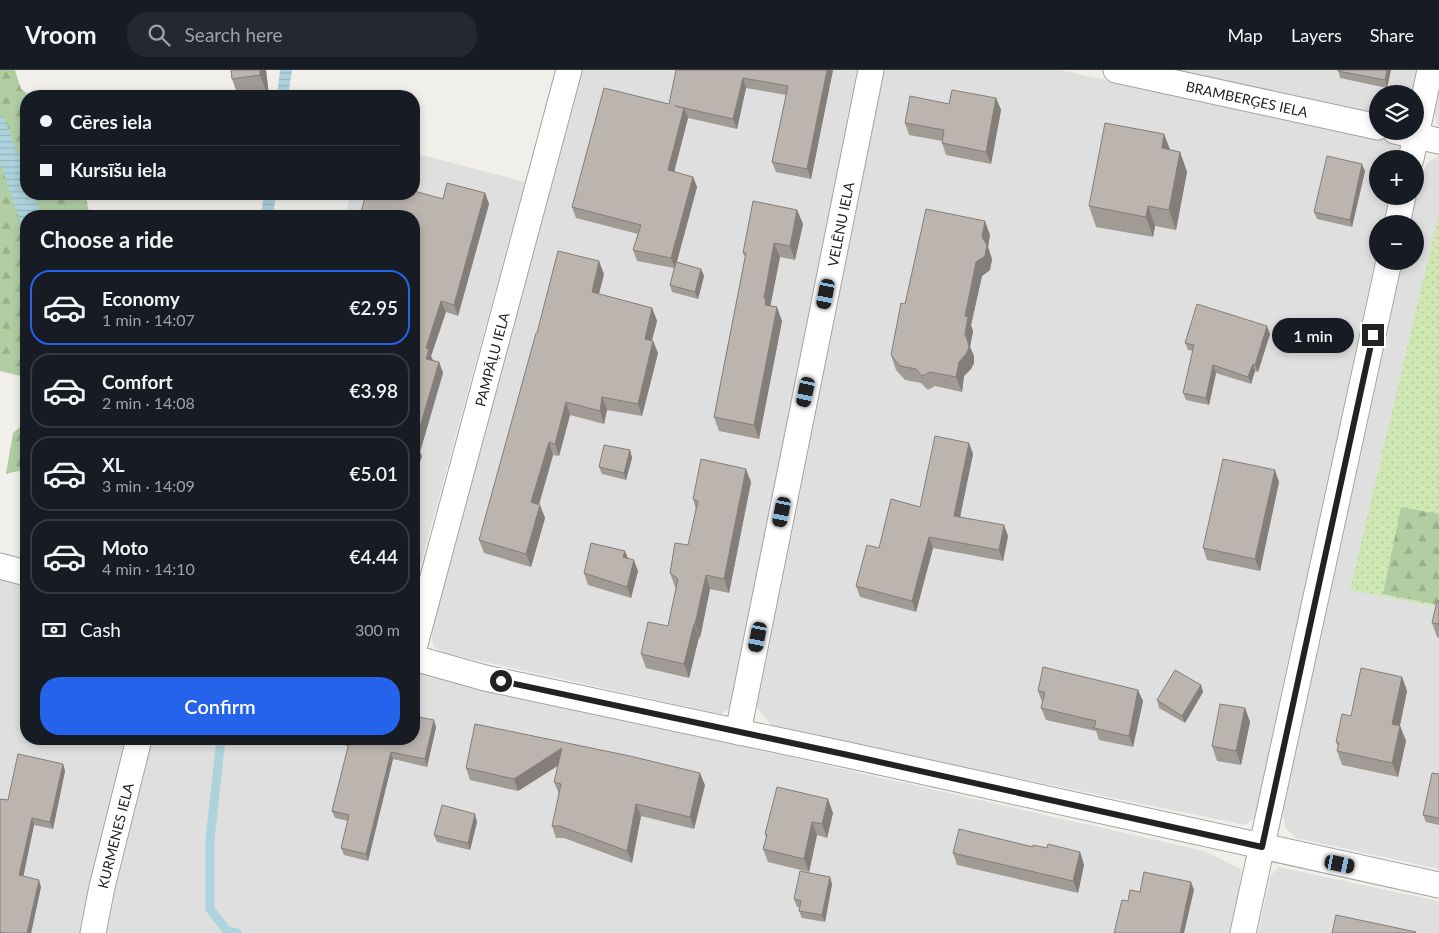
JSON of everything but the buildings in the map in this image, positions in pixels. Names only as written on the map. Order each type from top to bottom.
[{"type":"street","name":"PAMPĀĻU IELA","points":[[420,626],[569,70]]},
{"type":"street","name":"VELĒNU IELA","points":[[738,732],[871,70]]},
{"type":"street","name":"BRAMBERĢES IELA","points":[[1116,70],[1369,125]]},
{"type":"street","points":[[1415,142],[1430,70]]},
{"type":"street","points":[[1243,933],[1387,270]]},
{"type":"street","points":[[0,566],[20,571]]},
{"type":"street","points":[[420,660],[485,678],[1439,885]]},
{"type":"street","name":"KURMENES IELA","points":[[93,933],[102,887],[138,745]]},
{"type":"shaded area","points":[[579,70],[860,70],[736,704],[721,714],[444,653],[433,646],[431,630]]},
{"type":"shaded area","points":[[881,70],[1059,70],[1369,136],[1369,140],[1386,140],[1400,143],[1399,150],[1369,150],[1369,205],[1387,205],[1385,215],[1369,215],[1369,270],[1373,270],[1257,816],[1245,825],[774,728],[755,705]]},
{"type":"shaded area","points":[[1170,70],[1417,70],[1413,85],[1369,85],[1369,113]]},
{"type":"shaded area","points":[[1439,89],[1439,127],[1436,124],[1434,110]]},
{"type":"shaded area","points":[[420,155],[525,182],[420,567],[420,210],[346,210],[349,200],[420,200]]},
{"type":"shaded area","points":[[1439,155],[1439,869],[1296,838],[1285,827],[1283,814],[1296,733],[1399,270],[1424,270],[1424,215],[1411,215],[1413,205],[1424,205],[1424,170],[1428,162]]},
{"type":"shaded area","points":[[0,579],[20,584],[20,745],[128,745],[88,933],[0,933]]},
{"type":"shaded area","points":[[420,673],[1204,851],[1241,869],[1240,889],[1230,933],[100,933],[144,745],[420,745]]},
{"type":"shaded area","points":[[1278,867],[1439,901],[1439,933],[1258,933],[1270,877]]},
{"type":"green space","points":[[0,70],[15,70],[22,90],[20,90],[20,200],[86,200],[89,210],[20,210],[20,376],[0,371]]},
{"type":"green space","points":[[1439,213],[1439,607],[1350,590]]},
{"type":"green space","points":[[20,427],[20,470],[6,474],[13,433]]},
{"type":"green space","points":[[1401,507],[1439,514],[1439,605],[1383,594]]},
{"type":"water","points":[[280,70],[292,70],[289,90],[278,90]]},
{"type":"water","points":[[0,114],[6,122],[20,159],[20,200],[36,200],[40,210],[20,210],[20,221],[0,163]]},
{"type":"water","points":[[263,200],[275,200],[274,210],[262,210]]},
{"type":"waterway","points":[[220,745],[210,839],[210,909],[227,931],[237,933]]},
{"type":"route","points":[[501,681],[848,755],[1262,847],[1373,335]]}]
